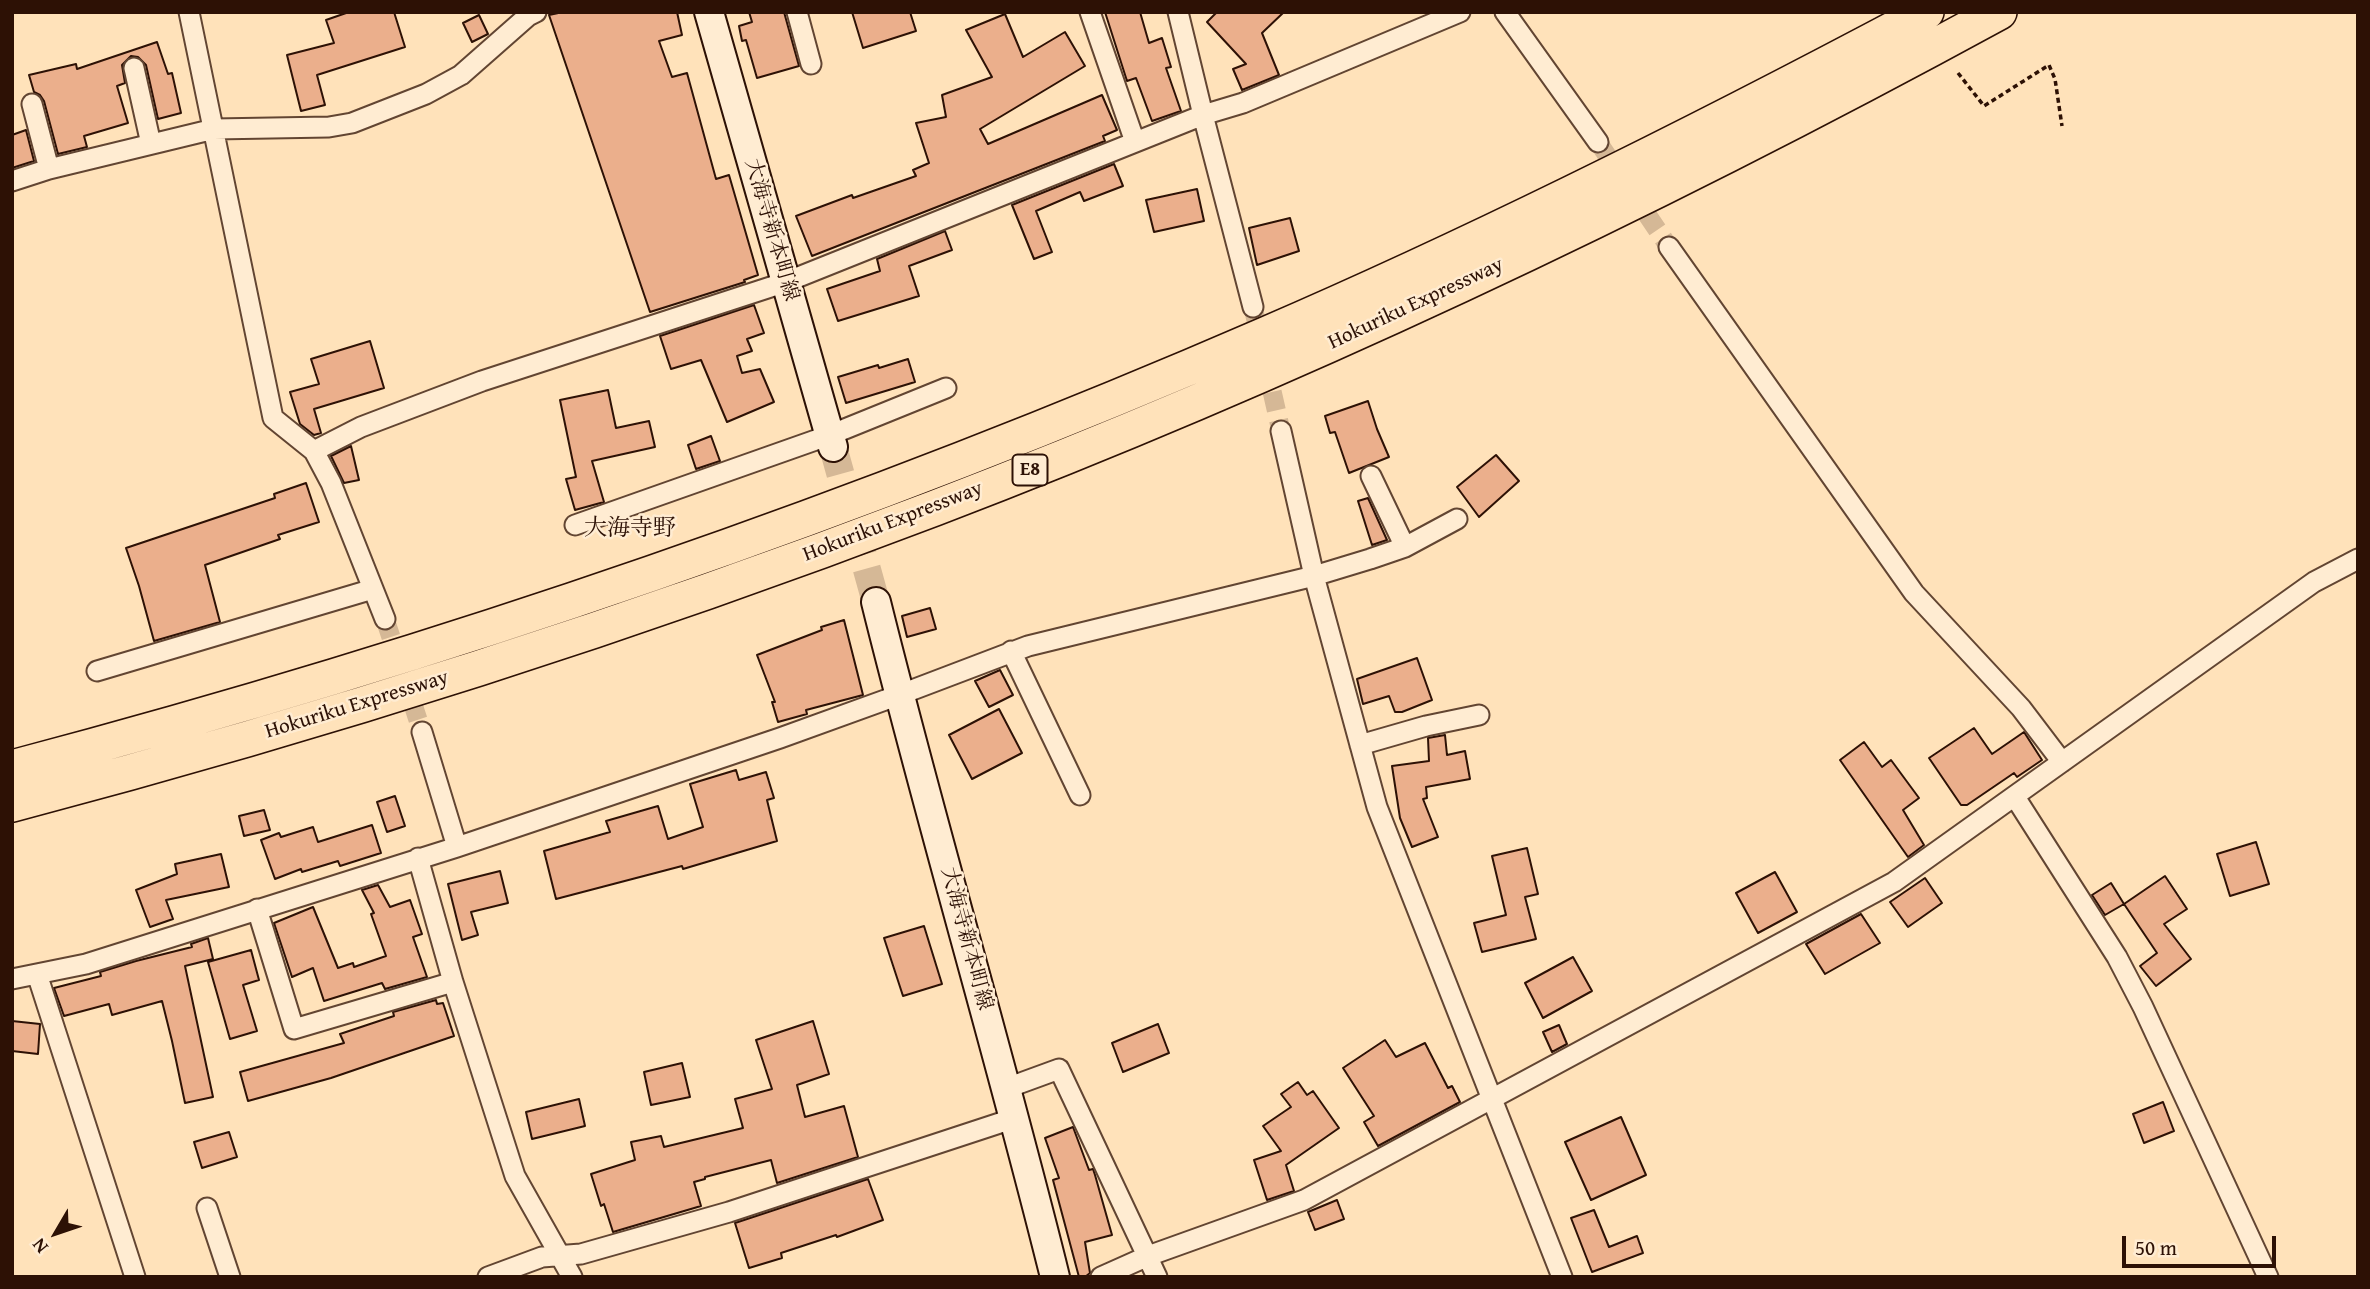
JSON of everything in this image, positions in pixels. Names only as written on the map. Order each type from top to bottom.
[{"type":"highway","name":"Hokuriku Expressway","points":[[12,768],[378,664],[583,598],[933,471],[1269,334],[1443,254],[1628,166],[1926,12]]},
{"type":"highway","name":"Hokuriku Expressway","points":[[12,804],[210,750],[447,678],[640,614],[948,503],[1219,392],[1467,282],[1647,196],[1999,12]]},
{"type":"main road","name":"大海寺新本町線","points":[[709,12],[832,441]]},
{"type":"main road","name":"大海寺新本町線","points":[[876,602],[1007,1087],[1055,1277]]},
{"type":"street","points":[[188,12],[273,418],[314,451],[331,484],[385,619]]},
{"type":"street","points":[[12,181],[49,169],[214,129],[329,127],[352,123],[426,94],[461,75],[536,12]]},
{"type":"street","points":[[797,12],[811,64]]},
{"type":"street","points":[[1090,12],[1135,142]]},
{"type":"street","points":[[1178,12],[1253,307]]},
{"type":"street","points":[[314,451],[361,427],[482,382],[786,282],[1203,115],[1243,103],[1460,12]]},
{"type":"street","points":[[1505,12],[1598,142]]},
{"type":"street","points":[[134,68],[151,144]]},
{"type":"street","points":[[32,104],[49,169]]},
{"type":"street","points":[[1669,247],[1914,593],[2021,708],[2062,762]]},
{"type":"street","points":[[575,525],[832,441],[946,388]]},
{"type":"street","points":[[1281,431],[1314,576],[1377,807],[1562,1277]]},
{"type":"street","points":[[1371,476],[1405,547]]},
{"type":"street","points":[[12,979],[86,964],[457,847],[780,738],[1011,651],[1314,576],[1405,547],[1457,519]]},
{"type":"street","points":[[1101,1277],[1148,1256],[1304,1200],[1894,882],[2314,582],[2358,559]]},
{"type":"street","points":[[97,671],[373,589]]},
{"type":"street","points":[[1011,651],[1080,795]]},
{"type":"street","points":[[1360,745],[1426,726],[1479,715]]},
{"type":"street","points":[[422,732],[457,847]]},
{"type":"street","points":[[2015,797],[2117,957],[2137,994],[2268,1277]]},
{"type":"street","points":[[418,858],[453,982],[515,1176],[572,1277]]},
{"type":"street","points":[[257,909],[294,1029],[453,982]]},
{"type":"street","points":[[37,974],[135,1277]]},
{"type":"street","points":[[1007,1087],[1059,1069],[1157,1277]]},
{"type":"street","points":[[488,1277],[542,1257],[581,1254],[729,1212],[1015,1118]]},
{"type":"street","points":[[207,1208],[230,1277]]},
{"type":"path","points":[[1958,73],[1984,106],[2049,65],[2055,79],[2062,126]]},
{"type":"building","points":[[349,12],[394,12],[405,47],[317,75],[325,105],[301,111],[287,55],[334,43],[326,20]]},
{"type":"building","points":[[563,12],[677,12],[682,35],[659,41],[672,77],[687,73],[716,179],[729,175],[758,275],[744,280],[745,282],[650,312],[549,15]]},
{"type":"building","points":[[749,12],[784,12],[799,66],[757,78],[739,26],[752,22]]},
{"type":"building","points":[[852,12],[910,12],[916,31],[863,48]]},
{"type":"building","points":[[1105,12],[1140,12],[1149,43],[1162,38],[1171,67],[1166,68],[1181,111],[1152,121],[1136,78],[1127,81]]},
{"type":"building","points":[[1217,12],[1284,12],[1262,33],[1279,75],[1242,90],[1233,69],[1246,64],[1207,22]]},
{"type":"building","points":[[1005,14],[1023,57],[1065,32],[1085,66],[980,129],[988,144],[1102,95],[1117,130],[1103,136],[1105,141],[812,256],[796,216],[852,195],[853,198],[916,176],[913,170],[929,163],[916,123],[946,117],[942,95],[992,77],[966,30]]},
{"type":"building","points":[[479,15],[488,34],[472,42],[463,23]]},
{"type":"building","points":[[157,42],[168,74],[172,73],[181,113],[158,119],[146,65],[138,57],[131,56],[122,65],[125,83],[117,86],[128,123],[84,136],[87,147],[58,154],[44,101],[34,92],[29,75],[76,64],[77,69]]},
{"type":"building","points":[[26,130],[34,161],[12,168],[12,135]]},
{"type":"building","points":[[1114,164],[1123,186],[1084,201],[1080,192],[1036,211],[1052,252],[1034,259],[1012,205]]},
{"type":"building","points":[[1197,189],[1204,221],[1154,232],[1146,200]]},
{"type":"building","points":[[1290,218],[1299,251],[1257,265],[1249,228]]},
{"type":"building","points":[[945,231],[952,250],[909,266],[919,296],[838,321],[827,289],[880,271],[877,259]]},
{"type":"building","points":[[754,305],[764,333],[747,339],[752,351],[737,356],[742,373],[760,369],[774,402],[727,422],[701,360],[671,369],[660,336]]},
{"type":"building","points":[[370,341],[384,388],[314,409],[321,433],[314,435],[300,424],[290,392],[319,384],[311,359]]},
{"type":"building","points":[[908,359],[915,382],[846,403],[838,377]]},
{"type":"building","points":[[608,390],[616,428],[649,421],[655,447],[592,461],[604,502],[575,510],[566,479],[576,477],[560,400]]},
{"type":"building","points":[[1368,401],[1389,457],[1349,473],[1335,432],[1330,433],[1325,416]]},
{"type":"building","points":[[711,436],[720,461],[696,469],[688,445]]},
{"type":"building","points":[[351,446],[359,480],[344,483],[331,456]]},
{"type":"building","points":[[1496,455],[1519,481],[1479,517],[1457,487]]},
{"type":"building","points":[[306,483],[319,522],[278,535],[280,539],[205,565],[220,622],[154,641],[126,548],[275,498],[274,494]]},
{"type":"building","points":[[1368,498],[1387,540],[1372,545],[1358,501]]},
{"type":"building","points":[[930,608],[936,629],[907,637],[902,616]]},
{"type":"building","points":[[844,620],[863,695],[806,710],[807,714],[778,722],[772,702],[775,702],[757,655]]},
{"type":"building","points":[[1417,658],[1432,700],[1402,712],[1395,712],[1389,696],[1363,704],[1357,679]]},
{"type":"building","points":[[1000,670],[1013,695],[989,707],[975,681]]},
{"type":"building","points":[[999,709],[1022,753],[972,779],[949,735]]},
{"type":"building","points":[[1974,728],[1992,754],[2024,732],[2042,760],[2017,777],[2014,773],[1967,805],[1961,805],[1929,758]]},
{"type":"building","points":[[1445,735],[1447,755],[1465,751],[1470,779],[1426,787],[1427,798],[1423,799],[1438,837],[1412,847],[1400,818],[1392,766],[1429,761],[1428,738]]},
{"type":"building","points":[[1864,742],[1882,767],[1891,760],[1919,798],[1903,810],[1924,845],[1908,857],[1840,760]]},
{"type":"building","points":[[736,770],[739,780],[766,772],[774,798],[767,800],[777,841],[683,869],[682,866],[556,899],[544,851],[610,832],[606,821],[658,806],[668,839],[703,827],[690,784]]},
{"type":"building","points":[[395,796],[405,826],[387,832],[377,802]]},
{"type":"building","points":[[264,810],[270,830],[244,836],[239,816]]},
{"type":"building","points":[[372,825],[381,853],[340,866],[338,861],[302,872],[301,869],[275,879],[261,840],[279,833],[281,837],[313,827],[318,842]]},
{"type":"building","points":[[2256,842],[2269,884],[2230,896],[2217,854]]},
{"type":"building","points":[[1527,848],[1538,894],[1525,897],[1536,939],[1482,952],[1474,923],[1506,915],[1492,856]]},
{"type":"building","points":[[221,854],[229,887],[166,900],[173,919],[150,927],[136,890],[177,874],[175,864]]},
{"type":"building","points":[[500,871],[508,903],[471,912],[478,935],[462,940],[448,884]]},
{"type":"building","points":[[1775,872],[1797,912],[1758,933],[1736,893]]},
{"type":"building","points":[[2165,876],[2187,909],[2164,924],[2191,959],[2156,986],[2140,966],[2157,953],[2124,904]]},
{"type":"building","points":[[1925,878],[1942,903],[1908,927],[1890,902]]},
{"type":"building","points":[[2111,883],[2124,904],[2105,915],[2092,895]]},
{"type":"building","points":[[378,885],[390,907],[410,900],[422,934],[413,937],[427,977],[385,989],[382,983],[324,1001],[313,968],[292,977],[274,923],[313,907],[338,968],[353,963],[354,967],[386,956],[371,914],[374,913],[362,890]]},
{"type":"building","points":[[1861,914],[1880,943],[1825,974],[1806,944]]},
{"type":"building","points":[[924,926],[942,984],[903,996],[884,938]]},
{"type":"building","points":[[208,938],[213,959],[185,966],[213,1097],[185,1103],[162,1001],[112,1015],[109,1004],[64,1016],[54,988],[101,976],[100,972],[136,961],[192,947],[191,944]]},
{"type":"building","points":[[251,950],[259,980],[243,985],[257,1031],[230,1039],[208,962]]},
{"type":"building","points":[[1573,957],[1592,991],[1543,1018],[1525,983]]},
{"type":"building","points":[[436,1000],[437,1004],[443,1003],[454,1036],[331,1078],[248,1101],[240,1072],[344,1043],[340,1034],[394,1016],[393,1012]]},
{"type":"building","points":[[12,1021],[40,1024],[38,1054],[12,1051]]},
{"type":"building","points":[[813,1021],[829,1074],[797,1085],[805,1117],[844,1106],[858,1157],[777,1183],[771,1160],[705,1177],[694,1182],[701,1206],[613,1232],[591,1174],[635,1160],[631,1142],[661,1136],[664,1147],[743,1128],[735,1099],[772,1089],[756,1040]]},
{"type":"building","points":[[1158,1024],[1169,1053],[1123,1072],[1112,1043]]},
{"type":"building","points":[[1559,1025],[1567,1044],[1552,1052],[1543,1032]]},
{"type":"building","points":[[1385,1040],[1396,1057],[1425,1043],[1448,1088],[1452,1086],[1460,1102],[1378,1146],[1364,1122],[1374,1116],[1343,1068]]},
{"type":"building","points":[[682,1063],[690,1097],[651,1105],[644,1072]]},
{"type":"building","points":[[1298,1082],[1307,1095],[1313,1091],[1339,1128],[1286,1165],[1294,1191],[1267,1200],[1254,1160],[1281,1151],[1263,1126],[1291,1107],[1281,1094]]},
{"type":"building","points":[[579,1099],[585,1126],[532,1139],[526,1112]]},
{"type":"building","points":[[2163,1102],[2174,1131],[2144,1143],[2133,1114]]},
{"type":"building","points":[[1621,1117],[1646,1175],[1591,1200],[1565,1142]]},
{"type":"building","points":[[1073,1127],[1089,1170],[1093,1169],[1112,1235],[1085,1242],[1090,1273],[1085,1277],[1079,1277],[1053,1180],[1059,1178],[1045,1138]]},
{"type":"building","points":[[229,1132],[237,1157],[202,1168],[194,1142]]},
{"type":"building","points":[[868,1179],[883,1220],[781,1253],[782,1258],[749,1268],[735,1223]]},
{"type":"building","points":[[1337,1200],[1344,1219],[1315,1230],[1308,1212]]},
{"type":"building","points":[[1594,1210],[1609,1247],[1637,1236],[1643,1253],[1592,1272],[1571,1218]]},
{"type":"tunnel","points":[[1598,142],[1669,247]]},
{"type":"tunnel","points":[[1253,307],[1281,431]]},
{"type":"tunnel","points":[[833,447],[876,602]]},
{"type":"tunnel","points":[[385,619],[422,732]]},
{"type":"district","name":"大海寺野","points":[[630,529]]}]
